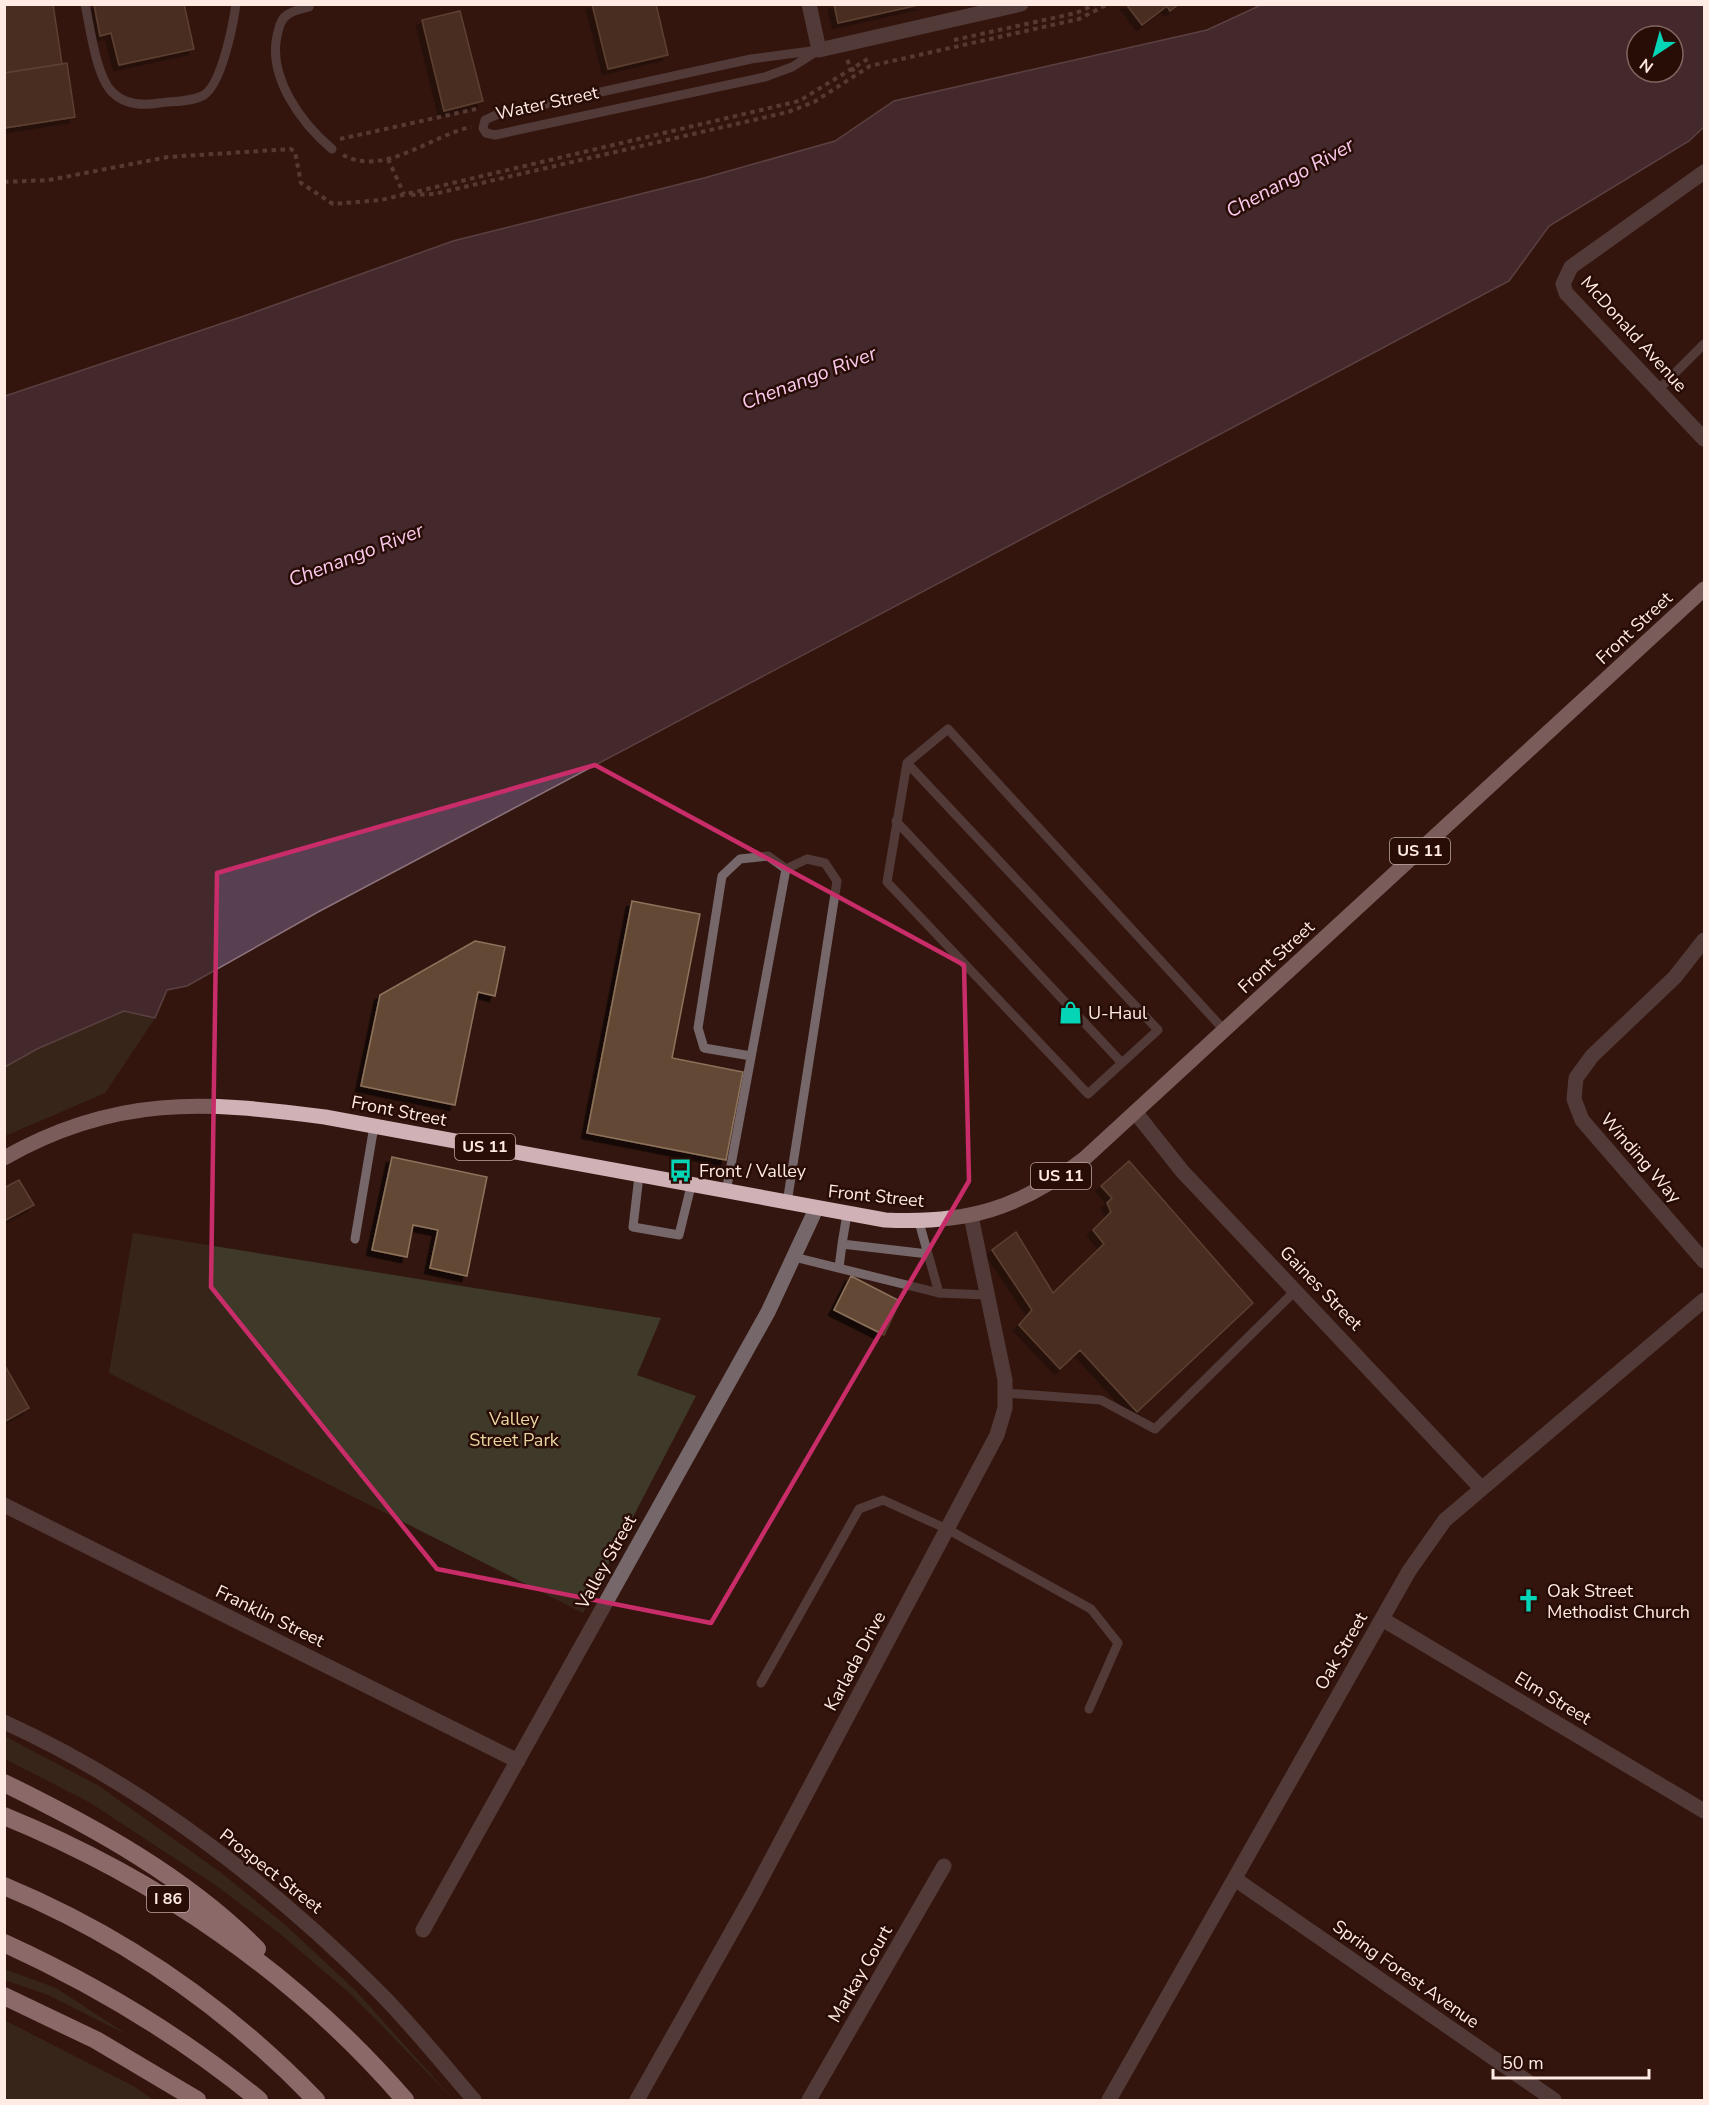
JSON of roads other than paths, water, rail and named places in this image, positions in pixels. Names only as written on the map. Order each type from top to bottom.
[{"type":"highway","points":[[4,1783],[91,1828],[204,1901],[238,1930],[315,2008]]},
{"type":"highway","name":"I 86","points":[[4,1816],[89,1854],[160,1893],[255,1958],[315,2008],[405,2100]]},
{"type":"highway","points":[[4,1886],[86,1925],[175,1980],[248,2036],[316,2100]]},
{"type":"highway","points":[[4,1943],[119,2001],[194,2050],[259,2100]]},
{"type":"highway","points":[[4,1996],[96,2040],[197,2100]]},
{"type":"main road","name":"Front Street","points":[[4,1158],[35,1141],[105,1116],[166,1105],[249,1107],[374,1126],[847,1214],[919,1222],[971,1216],[1013,1202],[1059,1177],[1136,1113],[1704,589]]},
{"type":"street","points":[[809,4],[819,50]]},
{"type":"street","name":"Water Street","points":[[819,50],[1021,4]]},
{"type":"street","name":"McDonald Avenue","points":[[1704,172],[1571,267],[1563,284],[1566,293],[1704,439]]},
{"type":"street","name":"Winding Way","points":[[1704,940],[1675,977],[1592,1056],[1576,1078],[1574,1099],[1582,1120],[1704,1261]]},
{"type":"street","name":"Gaines Street","points":[[1136,1113],[1182,1171],[1480,1488]]},
{"type":"street","name":"Valley Street","points":[[423,1930],[768,1312],[816,1209]]},
{"type":"street","name":"Karlada Drive","points":[[637,2100],[753,1894],[997,1435],[1005,1408],[1005,1380],[971,1216]]},
{"type":"street","name":"Oak Street","points":[[1109,2100],[1409,1571],[1445,1520],[1704,1300]]},
{"type":"street","name":"Franklin Street","points":[[4,1505],[518,1761]]},
{"type":"street","name":"Elm Street","points":[[1382,1618],[1704,1811]]},
{"type":"street","name":"Prospect Street","points":[[4,1722],[99,1772],[189,1831],[263,1887],[320,1935],[380,1992],[474,2100]]},
{"type":"street","name":"Markay Court","points":[[809,2100],[944,1866]]},
{"type":"street","name":"Spring Forest Avenue","points":[[1235,1879],[1554,2100]]},
{"type":"lane","points":[[85,4],[97,56],[110,91],[133,104],[146,105],[196,98],[211,88],[224,55],[236,4]]},
{"type":"lane","points":[[309,7],[293,12],[283,19],[274,51],[275,61],[281,79],[300,112],[332,149]]},
{"type":"lane","name":"Water Street","points":[[819,50],[792,67],[765,77],[495,135],[486,133],[483,124],[489,118],[507,113],[751,59],[819,50]]},
{"type":"lane","points":[[1658,390],[1704,344]]},
{"type":"lane","points":[[907,763],[1158,1030],[1088,1094],[887,882],[907,763],[948,729],[1224,1031]]},
{"type":"lane","points":[[896,821],[1122,1063]]},
{"type":"lane","points":[[751,1056],[704,1048],[698,1028],[722,876],[740,859],[768,856],[786,869]]},
{"type":"lane","points":[[786,869],[807,860],[825,863],[837,881],[787,1203]]},
{"type":"lane","points":[[726,1192],[786,869]]},
{"type":"lane","points":[[355,1239],[374,1126]]},
{"type":"lane","points":[[639,1176],[633,1227],[679,1235],[691,1186]]},
{"type":"lane","points":[[839,1268],[847,1214]]},
{"type":"lane","points":[[919,1222],[939,1293]]},
{"type":"lane","points":[[843,1244],[928,1254]]},
{"type":"lane","points":[[794,1257],[939,1293],[987,1295]]},
{"type":"lane","points":[[1005,1393],[1101,1400],[1155,1429],[1296,1290]]},
{"type":"lane","points":[[761,1683],[859,1509],[883,1500],[947,1529],[1091,1609],[1118,1643],[1089,1709]]},
{"type":"water","name":"Chenango River","points":[[1261,5],[1704,5],[1704,127],[1689,141],[1549,226],[1509,281],[318,912],[187,986],[167,990],[155,1018],[124,1011],[37,1049],[5,1067],[5,396],[244,316],[453,241],[704,178],[835,141],[894,101],[1207,30]]},
{"type":"place","name":"U-Haul","points":[[1070,1013]]},
{"type":"place","name":"Front / Valley","points":[[681,1171]]},
{"type":"place","name":"Oak Street Methodist Church","points":[[1529,1601]]},
{"type":"park label","name":"Valley Street Park","points":[[514,1429]]}]
